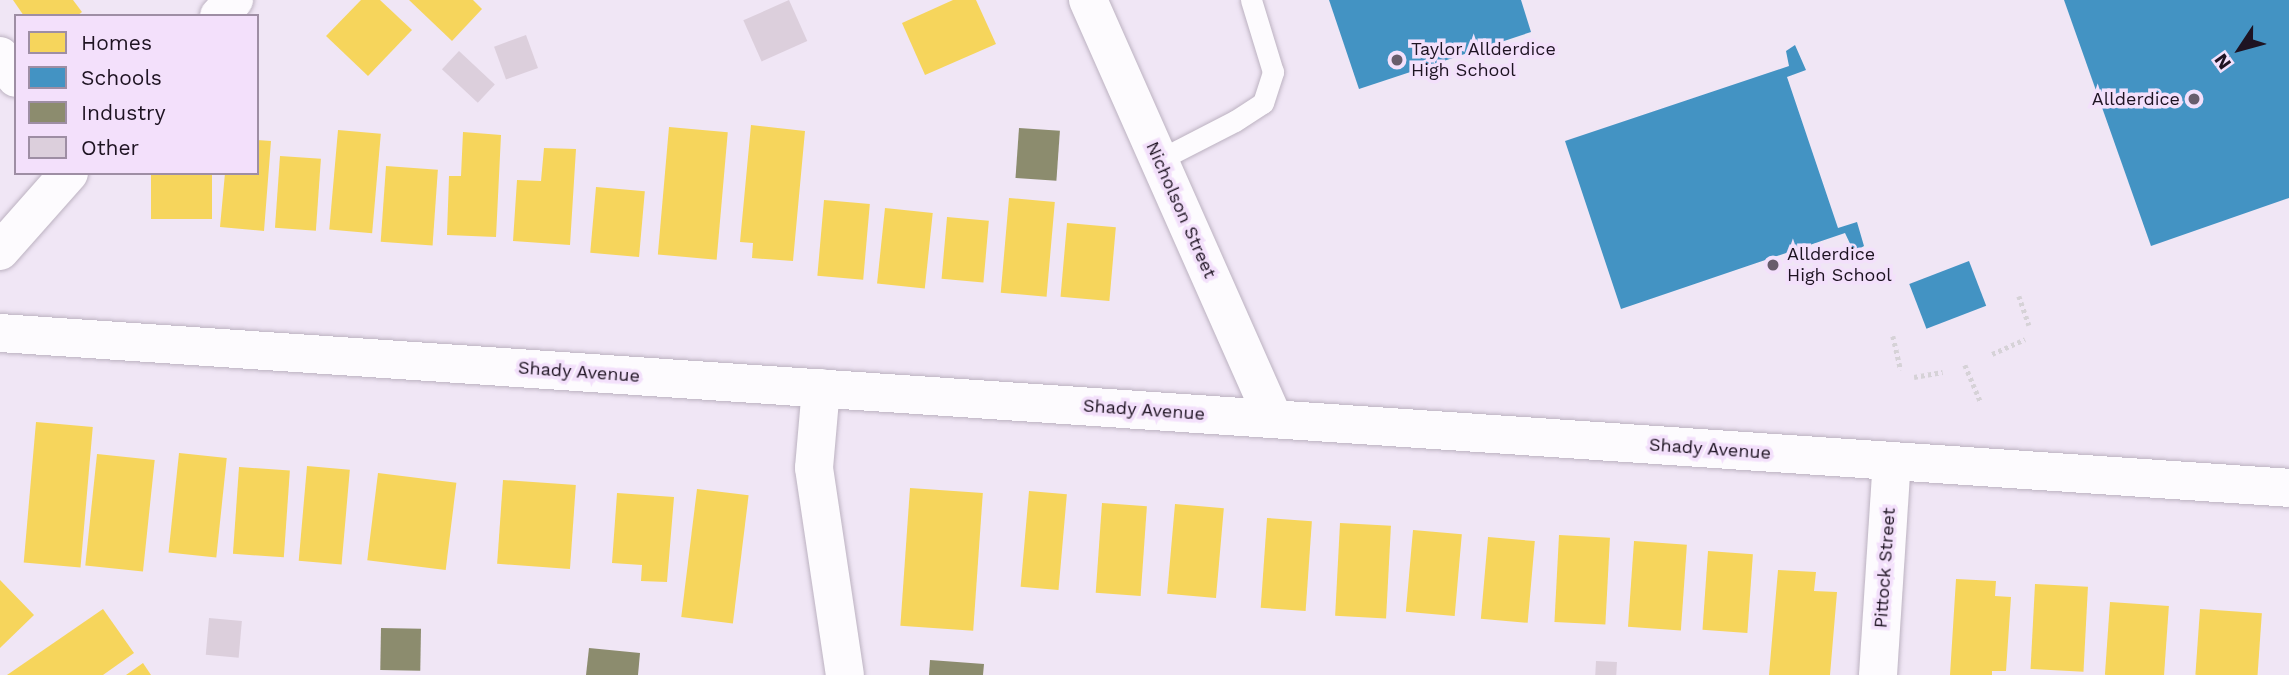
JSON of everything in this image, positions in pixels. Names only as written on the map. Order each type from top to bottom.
[{"type":"main road","points":[[221,14],[234,0]]},
{"type":"main road","name":"Nicholson Street","points":[[1088,0],[1274,419]]},
{"type":"main road","points":[[0,56],[14,75]]},
{"type":"main road","points":[[0,251],[67,175]]},
{"type":"main road","name":"Shady Avenue","points":[[0,333],[2289,488]]},
{"type":"main road","points":[[821,388],[814,468],[845,675]]},
{"type":"main road","name":"Pittock Street","points":[[1878,675],[1892,461]]},
{"type":"lane","points":[[1159,160],[1235,121],[1263,103],[1273,72],[1251,0]]},
{"type":"path","points":[[2019,296],[2029,325]]},
{"type":"path","points":[[1893,336],[1901,370]]},
{"type":"path","points":[[1992,355],[2025,339]]},
{"type":"path","points":[[1965,365],[1980,401]]},
{"type":"path","points":[[1914,377],[1943,373]]},
{"type":"building: Homes","points":[[13,0],[73,0],[82,12],[80,14],[23,14]]},
{"type":"building: Homes","points":[[361,0],[380,0],[412,30],[368,76],[326,36]]},
{"type":"building: Homes","points":[[409,0],[473,0],[482,9],[452,41]]},
{"type":"building: Homes","points":[[953,0],[976,0],[996,44],[925,75],[902,23]]},
{"type":"building: Homes","points":[[751,125],[805,131],[793,261],[752,258],[753,243],[740,242]]},
{"type":"building: Homes","points":[[669,127],[728,132],[717,260],[658,255]]},
{"type":"building: Homes","points":[[338,130],[381,134],[372,233],[329,230]]},
{"type":"building: Homes","points":[[463,132],[501,135],[496,237],[447,235],[449,176],[461,176]]},
{"type":"building: Homes","points":[[259,140],[271,141],[264,231],[220,227],[225,175],[259,175]]},
{"type":"building: Homes","points":[[544,148],[576,149],[570,245],[513,241],[517,180],[541,181]]},
{"type":"building: Homes","points":[[280,156],[321,159],[316,231],[275,228]]},
{"type":"building: Homes","points":[[386,166],[438,170],[433,245],[381,242]]},
{"type":"building: Homes","points":[[151,175],[212,175],[212,219],[151,219]]},
{"type":"building: Homes","points":[[596,187],[645,191],[639,257],[590,253]]},
{"type":"building: Homes","points":[[1009,198],[1055,202],[1047,297],[1001,293]]},
{"type":"building: Homes","points":[[824,200],[870,204],[863,280],[817,276]]},
{"type":"building: Homes","points":[[885,208],[933,213],[925,289],[877,284]]},
{"type":"building: Homes","points":[[947,217],[989,221],[983,282],[942,279]]},
{"type":"building: Homes","points":[[1067,223],[1116,227],[1109,301],[1061,297]]},
{"type":"building: Homes","points":[[36,422],[93,427],[80,567],[24,562]]},
{"type":"building: Homes","points":[[179,453],[227,458],[216,557],[169,552]]},
{"type":"building: Homes","points":[[97,454],[155,460],[143,571],[85,565]]},
{"type":"building: Homes","points":[[307,466],[350,470],[342,564],[299,561]]},
{"type":"building: Homes","points":[[239,467],[290,471],[284,557],[233,554]]},
{"type":"building: Homes","points":[[378,473],[456,483],[446,570],[367,560]]},
{"type":"building: Homes","points":[[503,480],[576,485],[570,569],[497,564]]},
{"type":"building: Homes","points":[[910,488],[983,493],[973,631],[900,626]]},
{"type":"building: Homes","points":[[697,489],[749,495],[733,623],[681,617]]},
{"type":"building: Homes","points":[[1029,491],[1067,494],[1058,590],[1021,587]]},
{"type":"building: Homes","points":[[617,493],[674,497],[667,582],[641,581],[642,565],[612,563]]},
{"type":"building: Homes","points":[[1102,503],[1147,506],[1141,596],[1096,593]]},
{"type":"building: Homes","points":[[1175,504],[1224,508],[1216,598],[1167,594]]},
{"type":"building: Homes","points":[[1267,518],[1312,521],[1306,611],[1261,608]]},
{"type":"building: Homes","points":[[1340,523],[1391,526],[1386,619],[1335,616]]},
{"type":"building: Homes","points":[[1413,530],[1462,534],[1455,616],[1406,612]]},
{"type":"building: Homes","points":[[1559,535],[1610,538],[1605,625],[1554,622]]},
{"type":"building: Homes","points":[[1488,537],[1535,541],[1528,623],[1481,619]]},
{"type":"building: Homes","points":[[1634,541],[1687,545],[1681,630],[1628,627]]},
{"type":"building: Homes","points":[[1708,551],[1753,554],[1747,633],[1702,630]]},
{"type":"building: Homes","points":[[1778,570],[1816,572],[1814,591],[1837,592],[1830,675],[1769,675]]},
{"type":"building: Homes","points":[[1956,579],[1996,581],[1995,596],[2011,597],[2006,671],[1992,671],[1992,675],[1950,675]]},
{"type":"building: Homes","points":[[0,580],[34,615],[0,648]]},
{"type":"building: Homes","points":[[2035,584],[2088,587],[2083,672],[2031,669]]},
{"type":"building: Homes","points":[[2110,602],[2169,606],[2164,675],[2105,675]]},
{"type":"building: Homes","points":[[103,609],[134,653],[103,675],[7,675]]},
{"type":"building: Homes","points":[[2200,609],[2262,613],[2258,675],[2195,675]]},
{"type":"building: Homes","points":[[143,663],[151,675],[126,675]]},
{"type":"building: Schools","name":"Taylor Allderdice High School","points":[[1329,0],[1521,0],[1531,32],[1359,89]]},
{"type":"building: Schools","name":"Allderdice","points":[[2064,0],[2289,0],[2289,198],[2151,246]]},
{"type":"building: Schools","points":[[1795,45],[1806,70],[1787,77],[1838,228],[1857,222],[1864,246],[1854,252],[1845,233],[1621,309],[1565,141],[1789,66],[1786,51]]},
{"type":"building: Schools","points":[[1969,261],[1986,306],[1926,329],[1909,284]]},
{"type":"building: Industry","points":[[1019,128],[1060,131],[1056,181],[1016,178]]},
{"type":"building: Industry","points":[[381,628],[421,629],[420,671],[380,670]]},
{"type":"building: Industry","points":[[589,648],[640,653],[638,675],[586,675]]},
{"type":"building: Industry","points":[[930,660],[984,664],[983,675],[929,675]]},
{"type":"building: Other","points":[[789,0],[807,41],[762,61],[743,20]]},
{"type":"building: Other","points":[[526,35],[538,68],[506,80],[494,47]]},
{"type":"building: Other","points":[[459,51],[495,84],[478,103],[442,69]]},
{"type":"building: Other","points":[[209,618],[242,621],[239,658],[206,655]]},
{"type":"building: Other","points":[[1596,661],[1617,662],[1616,675],[1595,675]]},
{"type":"place","name":"Taylor Allderdice High School","points":[[1397,60]]},
{"type":"place","name":"Allderdice","points":[[2194,99]]},
{"type":"place","name":"Allderdice High School","points":[[1773,265]]}]
